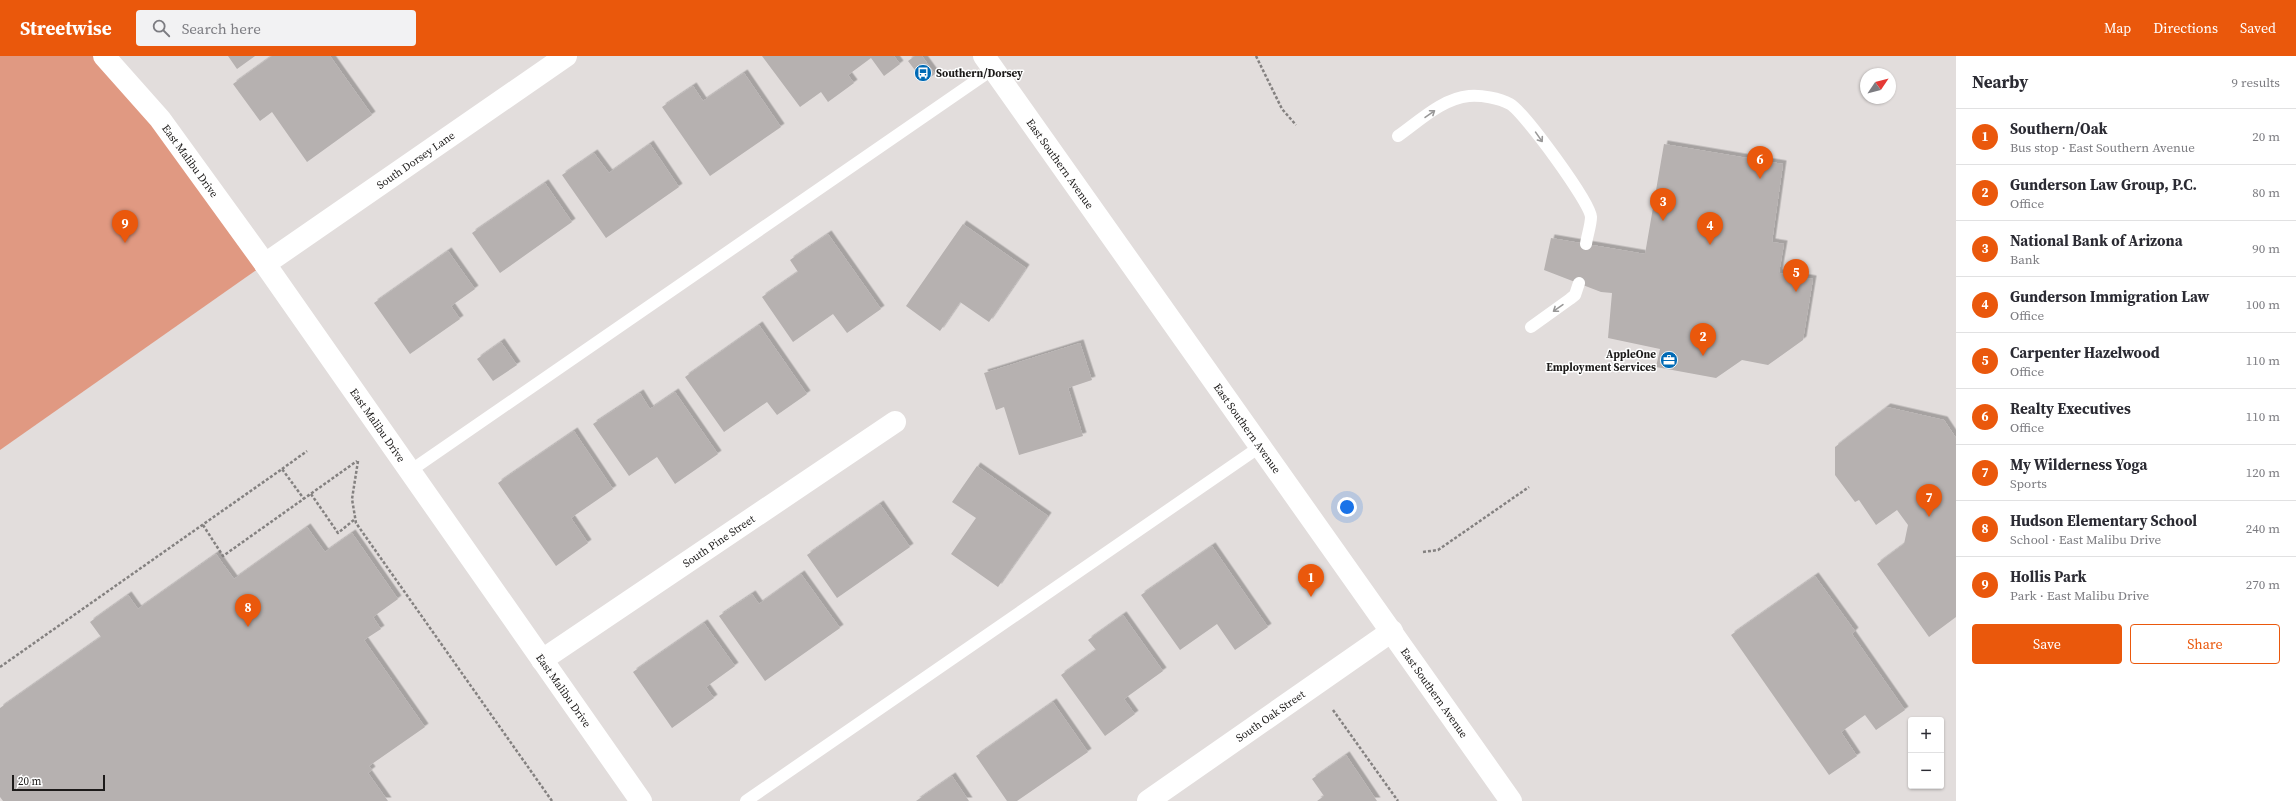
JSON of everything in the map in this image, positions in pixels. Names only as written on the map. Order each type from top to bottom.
[{"type":"street","name":"East Malibu Drive","points":[[104,56],[160,119],[265,264],[641,801]]},
{"type":"street","name":"South Dorsey Lane","points":[[265,264],[566,56]]},
{"type":"street","name":"East Southern Avenue","points":[[989,62],[1511,801]]},
{"type":"street","name":"South Pine Street","points":[[542,660],[896,422]]},
{"type":"street","name":"South Oak Street","points":[[1148,801],[1392,631]]},
{"type":"lane","points":[[410,471],[989,62]]},
{"type":"lane","points":[[1398,136],[1446,104],[1458,99],[1469,96],[1486,98],[1510,104],[1527,119],[1584,200],[1591,217],[1586,244]]},
{"type":"lane","points":[[1531,327],[1575,295],[1579,283]]},
{"type":"lane","points":[[746,801],[1261,446]]},
{"type":"path","points":[[1256,56],[1282,109],[1296,126]]},
{"type":"path","points":[[0,667],[307,452]]},
{"type":"path","points":[[203,525],[223,556],[358,461],[352,499],[356,524],[552,801]]},
{"type":"path","points":[[282,469],[304,499]]},
{"type":"path","points":[[1423,552],[1438,550],[1529,487]]},
{"type":"path","points":[[311,494],[338,532],[355,519]]},
{"type":"path","points":[[1333,710],[1398,801]]},
{"type":"shaded area","points":[[0,56],[104,56],[265,264],[0,450]]},
{"type":"building","points":[[228,56],[255,56],[237,69]]},
{"type":"building","points":[[272,56],[330,56],[372,115],[307,162],[272,112],[260,121],[233,84]]},
{"type":"building","points":[[762,56],[894,56],[900,64],[884,76],[871,58],[848,75],[854,83],[828,102],[821,92],[800,107]]},
{"type":"building","points":[[915,56],[922,56],[935,74],[924,82],[908,61]]},
{"type":"building","points":[[744,73],[781,127],[710,176],[662,107],[693,86],[703,101]]},
{"type":"building","points":[[650,144],[679,187],[606,238],[562,175],[594,153],[609,173]]},
{"type":"building","points":[[1664,144],[1783,164],[1772,242],[1784,244],[1779,273],[1813,279],[1803,340],[1768,365],[1742,360],[1716,378],[1656,367],[1660,349],[1608,338],[1612,293],[1601,292],[1544,270],[1551,238],[1645,254]]},
{"type":"building","points":[[545,183],[572,222],[500,273],[472,233]]},
{"type":"building","points":[[963,224],[1026,268],[989,322],[960,302],[940,331],[906,306]]},
{"type":"building","points":[[828,234],[881,309],[847,333],[833,314],[793,342],[762,297],[798,272],[790,260]]},
{"type":"building","points":[[448,251],[475,289],[451,306],[460,319],[410,354],[374,303]]},
{"type":"building","points":[[759,325],[807,394],[777,415],[767,402],[724,432],[685,377]]},
{"type":"building","points":[[501,342],[517,365],[493,381],[477,359]]},
{"type":"building","points":[[1080,343],[1092,380],[1068,388],[1083,436],[1019,455],[1004,407],[996,410],[984,373]]},
{"type":"building","points":[[675,392],[718,454],[675,484],[657,457],[629,476],[593,424],[640,393],[650,409]]},
{"type":"building","points":[[1887,407],[1944,420],[1956,438],[1956,617],[1929,637],[1877,564],[1904,544],[1908,525],[1897,510],[1876,525],[1859,500],[1855,502],[1835,475],[1835,447]]},
{"type":"building","points":[[574,431],[613,489],[571,518],[588,543],[556,566],[498,483]]},
{"type":"building","points":[[977,466],[1048,516],[998,587],[951,554],[976,518],[952,502]]},
{"type":"building","points":[[880,504],[910,547],[837,598],[807,555]]},
{"type":"building","points":[[307,527],[325,552],[352,533],[398,599],[373,617],[381,629],[364,640],[425,727],[369,766],[372,770],[368,773],[388,801],[3,801],[0,797],[0,708],[101,637],[90,622],[128,595],[138,609],[216,554],[234,579]]},
{"type":"building","points":[[1212,546],[1268,627],[1235,650],[1217,624],[1180,650],[1141,595]]},
{"type":"building","points":[[801,574],[840,628],[765,681],[719,616],[752,594],[759,604]]},
{"type":"building","points":[[1815,576],[1855,631],[1852,634],[1905,710],[1876,730],[1865,715],[1841,732],[1857,756],[1829,775],[1731,635]]},
{"type":"building","points":[[1123,615],[1163,671],[1124,699],[1135,714],[1105,736],[1061,675],[1096,650],[1088,640]]},
{"type":"building","points":[[704,623],[735,666],[706,687],[714,698],[672,728],[633,672]]},
{"type":"building","points":[[1053,702],[1088,752],[1017,801],[1007,801],[976,756]]},
{"type":"building","points":[[1346,755],[1377,801],[1317,801],[1324,796],[1312,779]]},
{"type":"building","points":[[952,776],[969,801],[916,801]]},
{"type":"place","name":"Southern/Dorsey","points":[[923,73]]},
{"type":"place","name":"Realty Executives","points":[[1760,179]]},
{"type":"place","name":"National Bank of Arizona","points":[[1663,221]]},
{"type":"place","name":"Hollis Park","points":[[125,243]]},
{"type":"place","name":"Gunderson Immigration Law","points":[[1710,245]]},
{"type":"place","name":"Carpenter Hazelwood","points":[[1796,292]]},
{"type":"place","name":"Gunderson Law Group, P.C.","points":[[1703,356]]},
{"type":"place","name":"AppleOne Employment Services","points":[[1669,360]]},
{"type":"place","name":"My Wilderness Yoga","points":[[1929,517]]},
{"type":"place","name":"Southern/Oak","points":[[1311,597]]},
{"type":"place","name":"Hudson Elementary School","points":[[248,627]]}]
